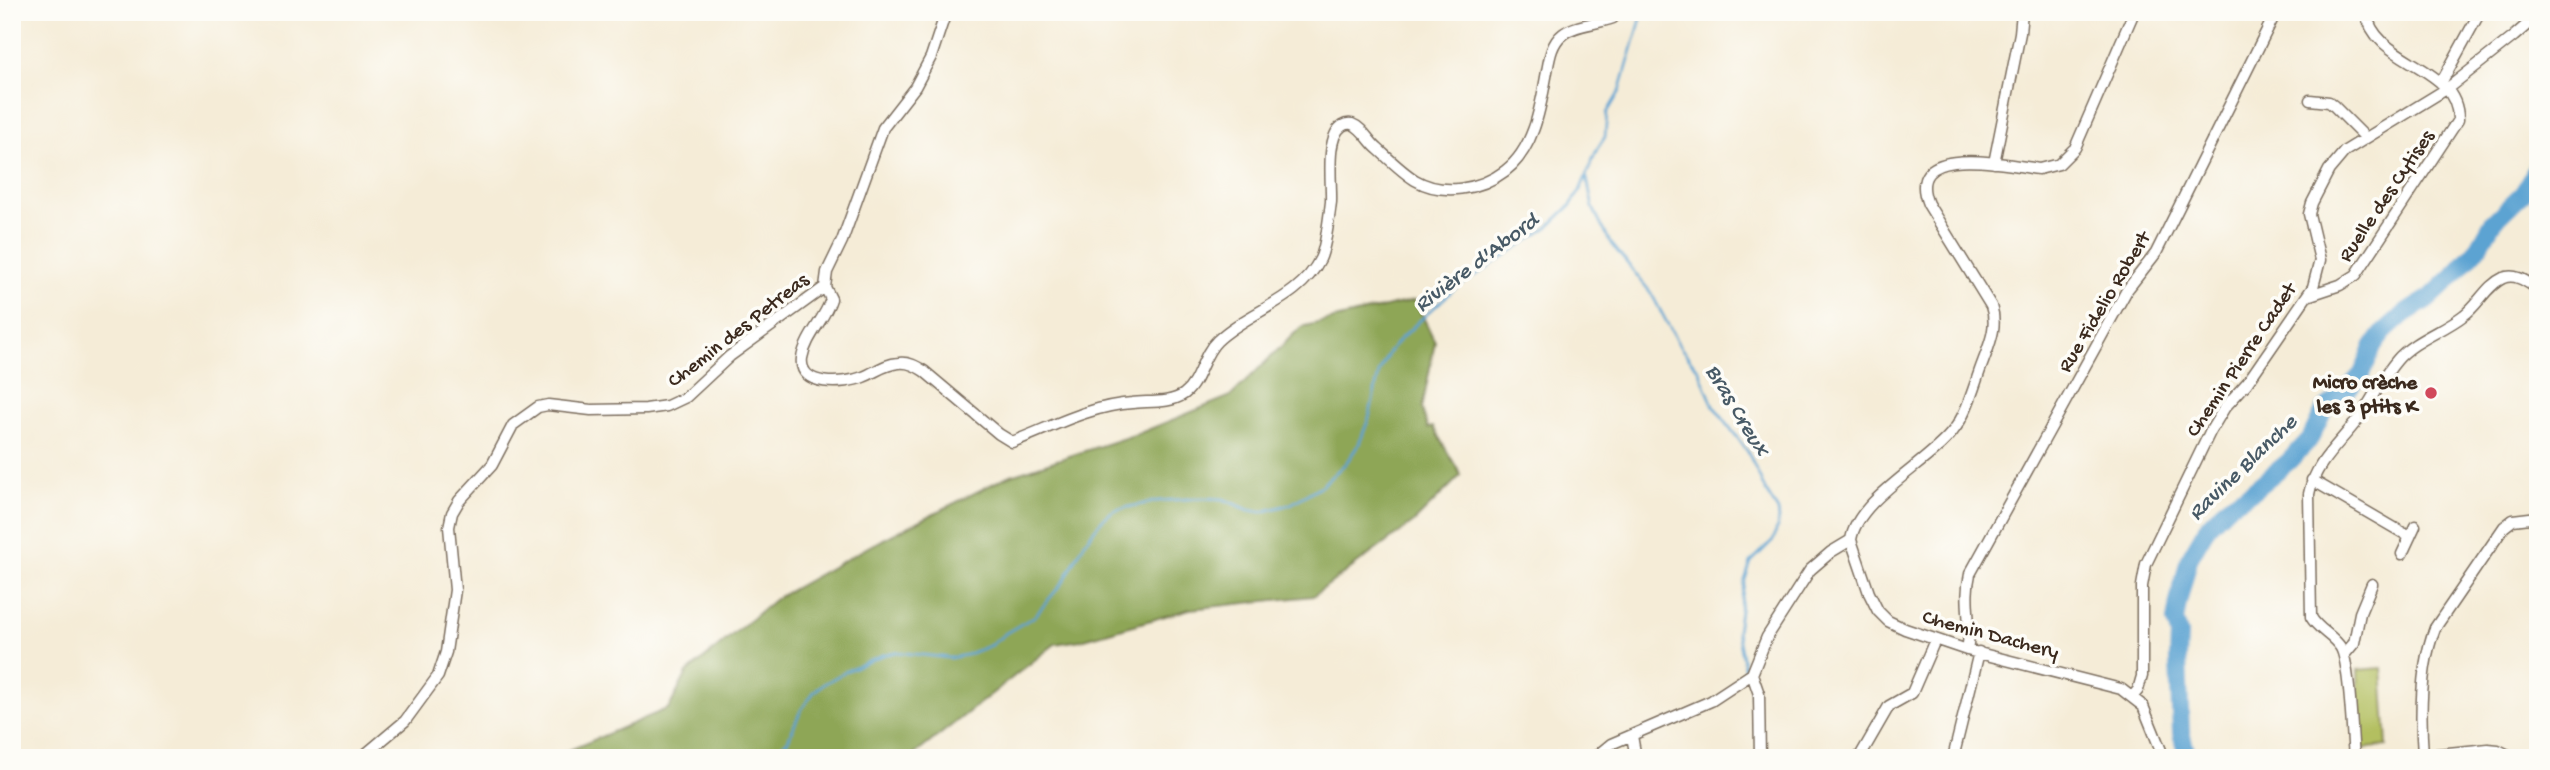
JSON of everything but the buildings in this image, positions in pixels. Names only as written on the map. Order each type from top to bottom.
[{"type":"street","name":"Chemin des Petreas","points":[[361,758],[405,721],[438,676],[446,652],[455,590],[449,527],[452,513],[459,501],[492,465],[513,425],[538,407],[548,405],[591,410],[667,406],[685,397],[730,356],[825,287],[827,272],[842,241],[884,128],[915,87],[932,57],[946,12]]},
{"type":"street","points":[[825,287],[831,299],[802,359],[803,369],[809,377],[819,381],[863,377],[886,365],[912,365],[924,371],[1012,442],[1062,420],[1105,406],[1172,399],[1185,393],[1218,339],[1300,284],[1320,259],[1331,203],[1332,146],[1335,132],[1339,128],[1345,124],[1353,124],[1364,132],[1376,148],[1415,180],[1430,186],[1451,189],[1473,187],[1490,181],[1518,159],[1534,131],[1550,55],[1556,40],[1564,32],[1613,18],[1613,12]]},
{"type":"street","points":[[1994,163],[2022,12]]},
{"type":"street","points":[[1594,758],[1606,748],[1711,701],[1752,674],[1767,637],[1810,570],[1831,552],[1852,540],[1860,519],[1880,497],[1943,444],[1963,415],[1993,334],[1995,319],[1991,306],[1928,204],[1923,187],[1927,174],[1941,164],[1956,161],[2039,169],[2059,164],[2070,155],[2082,137],[2134,12]]},
{"type":"street","name":"Rue Fidelio Robert","points":[[1967,650],[1969,635],[1965,593],[1970,574],[2127,290],[2156,253],[2276,12]]},
{"type":"street","points":[[2367,12],[2372,28],[2381,41],[2444,85],[2480,12]]},
{"type":"street","name":"Chemin Pierre Cadet","points":[[2132,697],[2138,690],[2141,676],[2146,564],[2210,432],[2225,407],[2248,383],[2307,296],[2319,271],[2320,260],[2309,221],[2312,203],[2336,160],[2344,151],[2514,36],[2538,15]]},
{"type":"street","name":"Ruelle des Cytises","points":[[2307,296],[2340,285],[2356,275],[2458,120],[2458,113],[2444,85]]},
{"type":"street","points":[[2310,100],[2329,102],[2366,138]]},
{"type":"street","points":[[2354,758],[2344,655],[2336,642],[2316,626],[2311,617],[2309,494],[2312,480],[2318,468],[2361,415],[2397,360],[2412,347],[2467,314],[2504,278],[2517,277],[2538,289]]},
{"type":"street","points":[[2312,480],[2413,532],[2402,554]]},
{"type":"street","points":[[2423,755],[2421,726],[2426,669],[2429,645],[2435,628],[2504,527],[2513,520],[2538,517]]},
{"type":"street","name":"Chemin Dachery","points":[[1852,540],[1868,593],[1878,611],[1888,621],[1967,650],[2095,680],[2121,689],[2132,697]]},
{"type":"street","points":[[2344,655],[2354,643],[2360,613],[2372,584]]},
{"type":"street","points":[[1859,758],[1889,706],[1912,692],[1935,640]]},
{"type":"street","points":[[1953,758],[1979,652]]},
{"type":"street","points":[[1752,674],[1759,694],[1760,758]]},
{"type":"street","points":[[2132,697],[2143,706],[2164,758]]},
{"type":"street","points":[[1632,736],[1636,758]]},
{"type":"street","points":[[2399,758],[2476,754],[2498,750],[2514,758]]},
{"type":"green space","points":[[1415,300],[1435,342],[1422,409],[1428,428],[1433,427],[1461,475],[1414,522],[1313,596],[1190,609],[1081,640],[1055,644],[910,758],[551,758],[669,708],[687,673],[775,599],[872,545],[1008,476],[1140,433],[1231,396],[1301,327]]},
{"type":"green space","points":[[2382,668],[2387,746],[2359,749],[2358,670]]},
{"type":"waterway","name":"Rivière d'Abord","points":[[770,758],[788,740],[801,710],[814,692],[848,670],[896,652],[950,658],[966,655],[991,645],[1035,616],[1064,581],[1086,540],[1114,510],[1158,501],[1203,498],[1223,499],[1249,510],[1262,512],[1291,504],[1322,485],[1346,463],[1359,444],[1369,418],[1379,373],[1389,352],[1401,338],[1452,291],[1547,228],[1571,205],[1605,137],[1607,113],[1620,91],[1643,12]]},
{"type":"waterway","name":"Ravine Blanche","points":[[2188,758],[2181,733],[2179,634],[2175,621],[2189,559],[2208,526],[2228,506],[2251,492],[2288,462],[2310,439],[2324,410],[2362,374],[2373,347],[2384,332],[2404,314],[2430,298],[2454,275],[2479,247],[2493,222],[2523,193],[2538,163]]},
{"type":"waterway","name":"Bras Creux","points":[[1587,178],[1593,208],[1610,242],[1651,293],[1680,347],[1699,370],[1713,405],[1748,452],[1778,511],[1779,519],[1774,539],[1751,562],[1744,583],[1737,631],[1745,672]]},
{"type":"waterway","name":"Bras Creux","points":[[1751,687],[1754,720]]},
{"type":"place","name":"Micro crèche les 3 ptits K","points":[[2431,393]]}]
